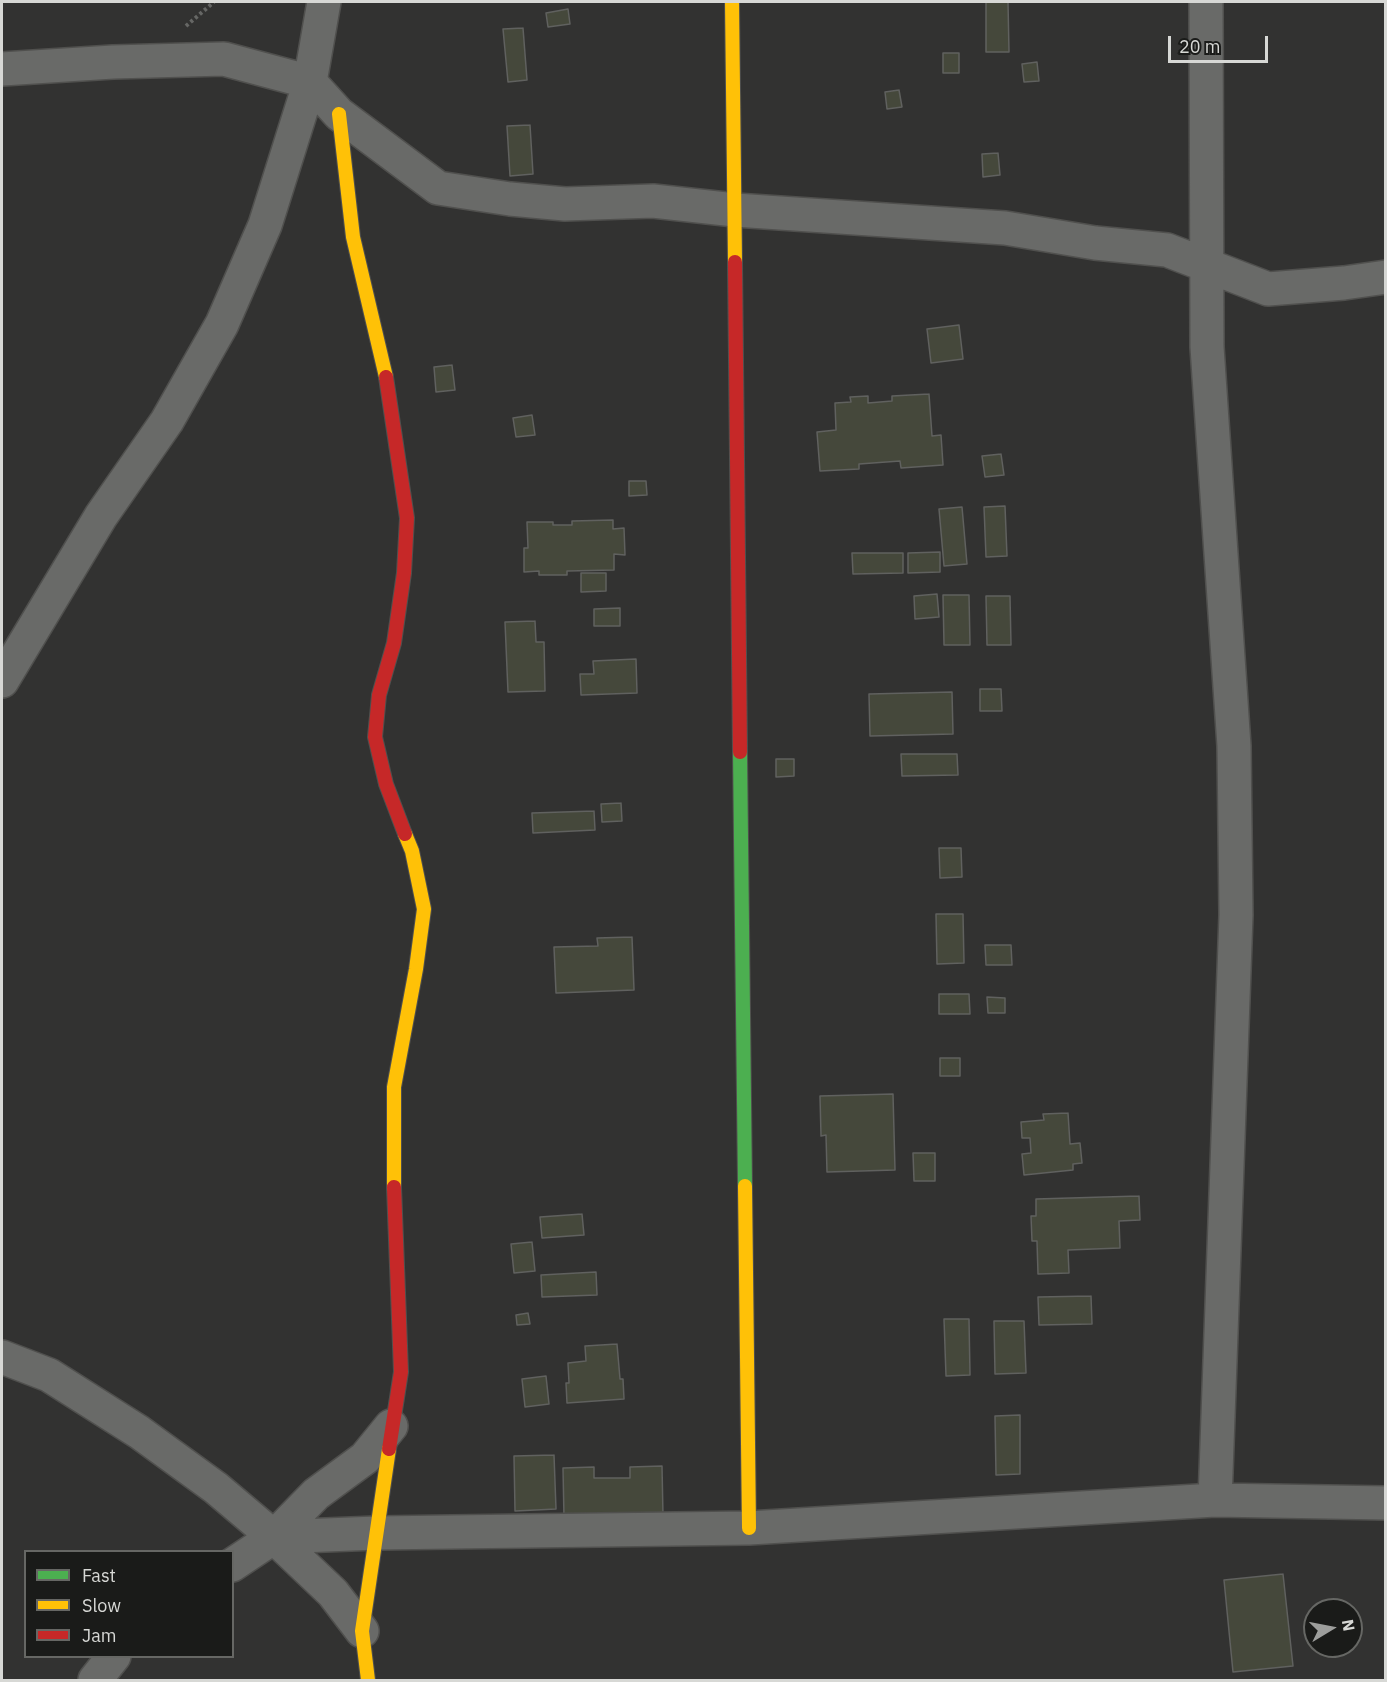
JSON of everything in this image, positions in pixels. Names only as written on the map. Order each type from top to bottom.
[{"type":"street","points":[[2,681],[101,516],[167,421],[222,324],[265,225],[310,82],[324,2]]},
{"type":"street","points":[[732,2],[749,1528]]},
{"type":"street","points":[[1206,2],[1207,347],[1234,746],[1236,915],[1215,1500]]},
{"type":"street","points":[[2,69],[113,62],[224,59],[310,82],[339,114],[438,188],[510,199],[565,204],[653,201],[735,210],[1005,228],[1095,243],[1167,250],[1268,289],[1386,277]]},
{"type":"street","points":[[339,114],[353,237],[386,374],[407,518],[404,573],[394,643],[379,695],[375,737],[386,783],[412,851],[424,909],[416,969],[394,1087],[393,1170],[401,1372],[391,1426],[362,1631],[368,1680]]},
{"type":"street","points":[[2,1357],[49,1375],[139,1432],[216,1488],[274,1537],[333,1593],[362,1631]]},
{"type":"street","points":[[234,1564],[274,1537],[316,1494],[365,1458],[391,1426]]},
{"type":"street","points":[[274,1537],[377,1533],[749,1528],[1215,1500],[1386,1503]]},
{"type":"street","points":[[95,1680],[112,1658]]},
{"type":"building","points":[[986,2],[1008,2],[1009,52],[986,52]]},
{"type":"building","points":[[568,9],[570,24],[548,27],[546,13]]},
{"type":"building","points":[[523,28],[527,80],[508,82],[503,29]]},
{"type":"building","points":[[943,53],[959,53],[959,73],[943,73]]},
{"type":"building","points":[[1037,62],[1039,81],[1024,82],[1022,64]]},
{"type":"building","points":[[899,90],[902,107],[887,109],[885,92]]},
{"type":"building","points":[[530,125],[533,174],[510,176],[507,126]]},
{"type":"building","points":[[998,153],[1000,175],[983,177],[982,154]]},
{"type":"building","points":[[959,325],[963,359],[931,363],[927,329]]},
{"type":"building","points":[[452,365],[455,390],[436,392],[434,367]]},
{"type":"building","points":[[929,394],[932,436],[941,435],[943,465],[901,468],[900,461],[859,464],[859,469],[820,471],[817,432],[836,430],[835,403],[851,402],[850,397],[868,396],[868,403],[892,401],[892,396]]},
{"type":"building","points":[[532,415],[535,435],[516,437],[513,418]]},
{"type":"building","points":[[1001,454],[1004,475],[985,477],[982,456]]},
{"type":"building","points":[[629,481],[646,481],[647,495],[629,496]]},
{"type":"building","points":[[1005,506],[1007,556],[986,557],[984,507]]},
{"type":"building","points":[[962,507],[967,564],[944,566],[939,509]]},
{"type":"building","points":[[613,520],[613,529],[624,528],[625,555],[614,554],[614,570],[567,571],[567,575],[539,575],[539,571],[524,572],[524,548],[528,548],[527,522],[572,525],[572,521]]},
{"type":"building","points":[[940,552],[940,572],[908,573],[908,553]]},
{"type":"building","points":[[852,553],[903,553],[903,573],[853,574]]},
{"type":"building","points":[[581,573],[606,573],[606,591],[581,592]]},
{"type":"building","points":[[937,594],[939,617],[915,619],[914,596]]},
{"type":"building","points":[[943,595],[969,595],[970,645],[944,645]]},
{"type":"building","points":[[986,596],[1010,596],[1011,645],[987,645]]},
{"type":"building","points":[[620,608],[620,626],[594,626],[594,609]]},
{"type":"building","points":[[535,621],[536,642],[544,642],[545,691],[508,692],[505,622]]},
{"type":"building","points":[[636,659],[637,693],[581,695],[580,674],[594,674],[593,661]]},
{"type":"building","points":[[980,689],[1001,689],[1002,711],[980,711]]},
{"type":"building","points":[[952,692],[953,734],[870,736],[869,694]]},
{"type":"building","points":[[901,754],[957,754],[958,775],[902,776]]},
{"type":"building","points":[[776,759],[794,759],[794,776],[776,777]]},
{"type":"building","points":[[621,803],[622,821],[602,822],[601,804]]},
{"type":"building","points":[[594,811],[595,830],[533,833],[532,813]]},
{"type":"building","points":[[939,848],[961,848],[962,877],[940,878]]},
{"type":"building","points":[[936,914],[963,914],[964,963],[937,964]]},
{"type":"building","points":[[632,937],[634,990],[556,993],[554,947],[598,946],[597,938]]},
{"type":"building","points":[[985,945],[1011,945],[1012,965],[986,965]]},
{"type":"building","points":[[939,994],[969,994],[970,1014],[939,1014]]},
{"type":"building","points":[[987,997],[1005,998],[1005,1013],[988,1013]]},
{"type":"building","points":[[940,1058],[960,1058],[960,1076],[940,1076]]},
{"type":"building","points":[[893,1094],[895,1170],[827,1172],[826,1135],[821,1136],[820,1096]]},
{"type":"building","points":[[1068,1113],[1070,1144],[1080,1143],[1082,1163],[1073,1164],[1073,1170],[1024,1175],[1022,1154],[1031,1153],[1030,1138],[1022,1138],[1021,1122],[1044,1120],[1043,1114]]},
{"type":"building","points":[[913,1153],[935,1153],[935,1181],[914,1181]]},
{"type":"building","points":[[1139,1196],[1140,1220],[1119,1221],[1120,1248],[1068,1250],[1069,1273],[1038,1274],[1037,1241],[1032,1241],[1031,1216],[1036,1216],[1036,1199]]},
{"type":"building","points":[[582,1214],[584,1235],[542,1238],[540,1217]]},
{"type":"building","points":[[532,1242],[535,1271],[514,1273],[511,1244]]},
{"type":"building","points":[[596,1272],[597,1295],[542,1297],[541,1275]]},
{"type":"building","points":[[1091,1296],[1092,1324],[1039,1325],[1038,1297]]},
{"type":"building","points":[[528,1313],[530,1324],[517,1325],[516,1315]]},
{"type":"building","points":[[944,1319],[969,1319],[970,1375],[946,1376]]},
{"type":"building","points":[[994,1321],[1024,1321],[1026,1373],[995,1374]]},
{"type":"building","points":[[617,1344],[624,1399],[567,1403],[568,1363],[586,1361],[585,1346]]},
{"type":"building","points":[[546,1376],[549,1404],[525,1407],[522,1379]]},
{"type":"building","points":[[1020,1415],[1020,1474],[996,1475],[995,1416]]},
{"type":"building","points":[[554,1455],[556,1509],[515,1511],[514,1456]]},
{"type":"building","points":[[662,1466],[663,1516],[564,1518],[563,1468],[594,1467],[594,1478],[630,1478],[630,1467]]},
{"type":"building","points":[[1283,1574],[1293,1666],[1233,1672],[1224,1580]]},
{"type":"traffic: fast","points":[[740,752],[745,1186]]},
{"type":"traffic: slow","points":[[732,2],[735,262]]},
{"type":"traffic: slow","points":[[339,114],[353,237],[386,377]]},
{"type":"traffic: slow","points":[[394,1187],[394,1087],[416,969],[424,909],[412,851],[405,834]]},
{"type":"traffic: slow","points":[[745,1186],[749,1528]]},
{"type":"traffic: slow","points":[[368,1680],[362,1631],[389,1449]]},
{"type":"traffic: jam","points":[[735,262],[740,752]]},
{"type":"traffic: jam","points":[[386,377],[407,518],[404,573],[394,643],[379,695],[375,737],[386,784],[405,834]]},
{"type":"traffic: jam","points":[[389,1449],[401,1372],[394,1187]]}]
